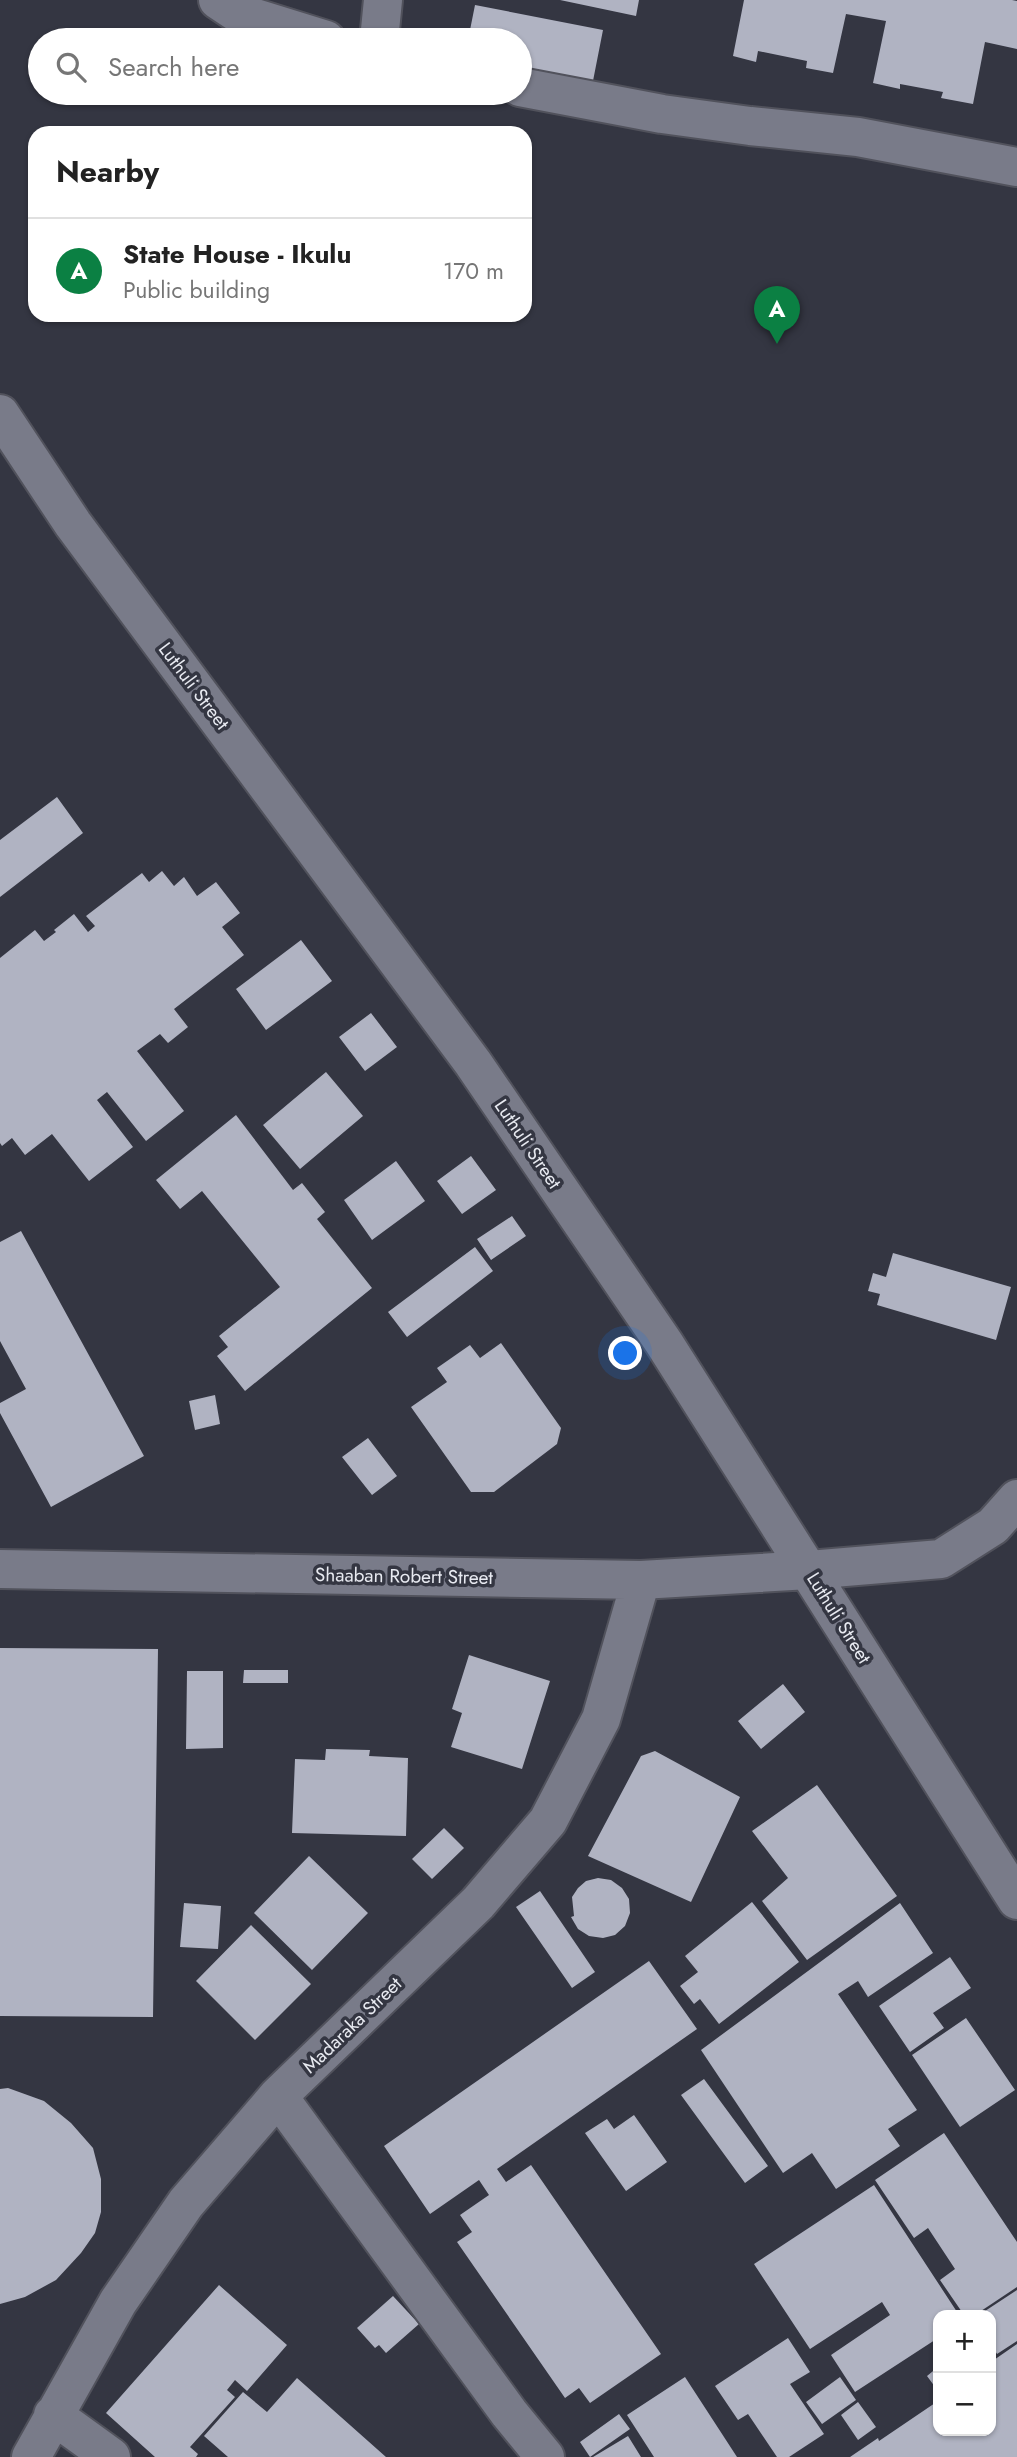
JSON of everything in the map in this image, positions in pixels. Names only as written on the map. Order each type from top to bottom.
[{"type":"street","points":[[218,0],[236,12],[287,28]]},
{"type":"street","points":[[380,28],[383,0]]},
{"type":"street","points":[[532,89],[662,114],[858,137],[1017,167]]},
{"type":"street","name":"Luthuli Street","points":[[0,414],[73,524],[473,1063],[664,1343],[1017,1900]]},
{"type":"street","name":"Shaaban Robert Street","points":[[0,1569],[641,1580],[809,1570],[940,1559],[993,1526],[1017,1499]]},
{"type":"street","name":"Madaraka Street","points":[[31,2457],[118,2302],[186,2203],[278,2096],[478,1903],[548,1821],[601,1719],[641,1580]]},
{"type":"street","points":[[278,2096],[509,2413],[545,2457]]},
{"type":"street","points":[[53,2415],[111,2457]]},
{"type":"building","points":[[560,0],[639,0],[636,16]]},
{"type":"building","points":[[744,0],[1012,0],[1017,1],[1017,49],[985,42],[973,104],[941,98],[943,92],[900,84],[900,89],[873,83],[886,21],[846,14],[833,73],[806,68],[807,61],[758,51],[756,62],[733,56]]},
{"type":"building","points":[[475,5],[603,30],[592,86],[532,74],[532,28],[470,28]]},
{"type":"building","points":[[57,797],[83,833],[0,897],[0,840]]},
{"type":"building","points":[[162,871],[174,886],[184,877],[197,896],[216,882],[240,913],[222,927],[244,955],[174,1009],[188,1027],[168,1043],[160,1034],[137,1051],[184,1111],[146,1141],[107,1092],[97,1100],[133,1147],[89,1181],[52,1134],[25,1155],[12,1138],[2,1146],[0,1143],[0,958],[35,930],[44,941],[74,914],[88,932],[95,926],[86,916],[142,873],[149,882]]},
{"type":"building","points":[[301,940],[332,981],[266,1030],[236,989]]},
{"type":"building","points":[[371,1013],[397,1047],[365,1071],[339,1037]]},
{"type":"building","points":[[326,1072],[363,1116],[300,1169],[263,1125]]},
{"type":"building","points":[[236,1115],[293,1190],[302,1183],[325,1212],[317,1219],[372,1288],[245,1391],[217,1356],[228,1347],[219,1336],[280,1287],[202,1191],[180,1209],[156,1180]]},
{"type":"building","points":[[471,1156],[496,1190],[462,1214],[437,1181]]},
{"type":"building","points":[[396,1161],[425,1201],[372,1240],[344,1200]]},
{"type":"building","points":[[512,1216],[526,1236],[491,1260],[477,1239]]},
{"type":"building","points":[[21,1231],[144,1456],[51,1507],[0,1413],[0,1403],[26,1389],[0,1341],[0,1242]]},
{"type":"building","points":[[475,1247],[493,1271],[407,1337],[388,1312]]},
{"type":"building","points":[[893,1253],[1011,1287],[996,1340],[877,1305],[880,1294],[868,1291],[873,1273],[886,1277]]},
{"type":"building","points":[[501,1343],[561,1428],[557,1444],[494,1492],[471,1492],[411,1407],[447,1382],[437,1368],[470,1345],[480,1358]]},
{"type":"building","points":[[215,1395],[220,1424],[195,1430],[189,1401]]},
{"type":"building","points":[[368,1438],[397,1476],[372,1495],[342,1457]]},
{"type":"building","points":[[0,1648],[158,1649],[153,2017],[0,2016]]},
{"type":"building","points":[[469,1655],[550,1681],[522,1769],[451,1747],[462,1713],[452,1709]]},
{"type":"building","points":[[244,1670],[288,1670],[288,1683],[243,1683]]},
{"type":"building","points":[[187,1671],[223,1671],[223,1748],[186,1749]]},
{"type":"building","points":[[783,1684],[805,1712],[761,1749],[738,1721]]},
{"type":"building","points":[[326,1749],[370,1750],[369,1756],[408,1758],[406,1836],[292,1833],[295,1759],[325,1760]]},
{"type":"building","points":[[655,1751],[740,1797],[691,1902],[588,1856],[641,1756]]},
{"type":"building","points":[[817,1785],[897,1896],[807,1960],[762,1901],[788,1878],[752,1831]]},
{"type":"building","points":[[444,1828],[464,1848],[432,1879],[412,1859]]},
{"type":"building","points":[[309,1856],[368,1913],[312,1970],[254,1913]]},
{"type":"building","points":[[598,1878],[611,1880],[622,1888],[629,1899],[630,1913],[625,1926],[615,1935],[603,1938],[589,1936],[578,1929],[571,1917],[574,1916],[572,1897],[578,1888],[586,1881]]},
{"type":"building","points":[[540,1891],[595,1972],[572,1988],[516,1907]]},
{"type":"building","points":[[752,1902],[799,1962],[719,2024],[700,1999],[694,2004],[680,1986],[698,1972],[685,1956]]},
{"type":"building","points":[[184,1903],[221,1906],[218,1949],[180,1947]]},
{"type":"building","points":[[900,1903],[933,1953],[868,1997],[858,1981],[838,1994],[917,2110],[888,2129],[900,2146],[836,2189],[812,2153],[783,2173],[701,2050]]},
{"type":"building","points":[[251,1925],[311,1984],[255,2040],[196,1981]]},
{"type":"building","points":[[950,1957],[971,1988],[933,2013],[944,2028],[910,2052],[879,2006]]},
{"type":"building","points":[[649,1961],[697,2029],[497,2169],[506,2182],[531,2165],[661,2354],[590,2403],[579,2388],[565,2398],[457,2242],[472,2232],[460,2215],[489,2195],[479,2180],[430,2214],[384,2146]]},
{"type":"building","points":[[966,2018],[1015,2090],[960,2127],[912,2055]]},
{"type":"building","points":[[704,2079],[768,2166],[745,2183],[681,2095]]},
{"type":"building","points":[[8,2088],[44,2101],[71,2123],[93,2148],[101,2179],[101,2212],[95,2233],[56,2280],[25,2297],[0,2304],[0,2089]]},
{"type":"building","points":[[634,2115],[667,2162],[626,2191],[585,2133],[607,2119],[614,2129]]},
{"type":"building","points":[[944,2133],[1017,2242],[1017,2287],[982,2310],[961,2310],[940,2280],[955,2269],[928,2228],[914,2238],[875,2180]]},
{"type":"building","points":[[874,2185],[956,2310],[933,2310],[933,2341],[855,2392],[831,2355],[890,2315],[882,2302],[810,2349],[754,2264]]},
{"type":"building","points":[[219,2285],[287,2345],[247,2391],[235,2380],[227,2390],[235,2397],[190,2447],[198,2454],[196,2457],[155,2457],[106,2413]]},
{"type":"building","points":[[1017,2290],[1017,2341],[997,2354],[996,2310],[987,2310]]},
{"type":"building","points":[[393,2296],[419,2324],[386,2353],[379,2345],[375,2348],[357,2328]]},
{"type":"building","points":[[788,2338],[810,2372],[790,2384],[824,2434],[789,2457],[777,2457],[748,2414],[738,2420],[715,2386]]},
{"type":"building","points":[[1017,2344],[1017,2457],[850,2457],[933,2404],[933,2436],[996,2436],[996,2359]]},
{"type":"building","points":[[933,2371],[933,2384],[927,2376]]},
{"type":"building","points":[[685,2377],[737,2457],[654,2457],[627,2415]]},
{"type":"building","points":[[840,2377],[856,2400],[822,2424],[806,2402]]},
{"type":"building","points":[[297,2378],[386,2457],[228,2457],[204,2436],[243,2392],[267,2412]]},
{"type":"building","points":[[858,2402],[876,2427],[858,2440],[841,2415]]},
{"type":"building","points":[[619,2414],[630,2429],[590,2457],[580,2442]]},
{"type":"building","points":[[628,2436],[641,2457],[593,2457]]},
{"type":"place","name":"State House - Ikulu","points":[[777,344]]}]
